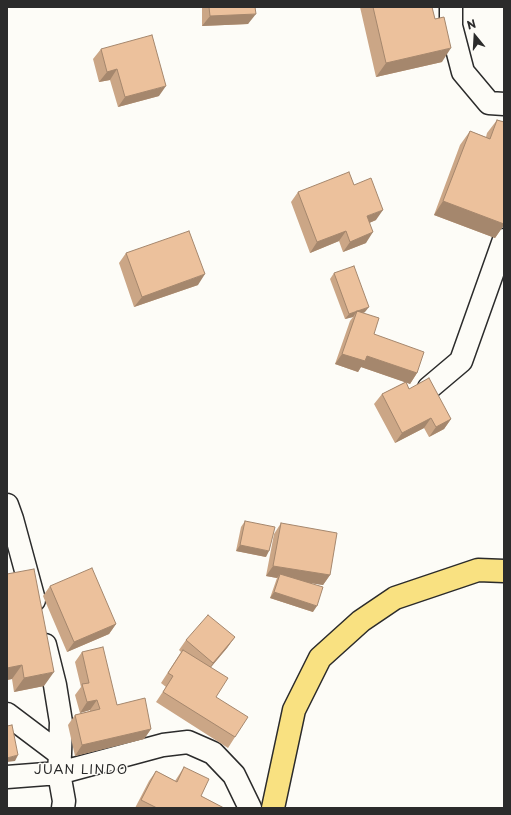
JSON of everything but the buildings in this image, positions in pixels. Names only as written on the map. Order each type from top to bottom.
[{"type":"main road","points":[[273,808],[294,710],[320,658],[361,621],[395,598],[478,570],[504,571]]},
{"type":"street","points":[[451,7],[450,26],[463,72],[489,103],[504,104]]},
{"type":"street","points":[[429,388],[460,361],[504,240]]},
{"type":"street","points":[[7,505],[29,579],[55,685],[61,722],[60,764],[64,801],[63,808]]},
{"type":"street","points":[[7,714],[60,764]]},
{"type":"street","points":[[7,777],[60,764],[163,745],[188,742],[213,754],[234,775],[250,808]]},
{"type":"district","name":"JUAN LINDO","points":[[81,770]]}]
